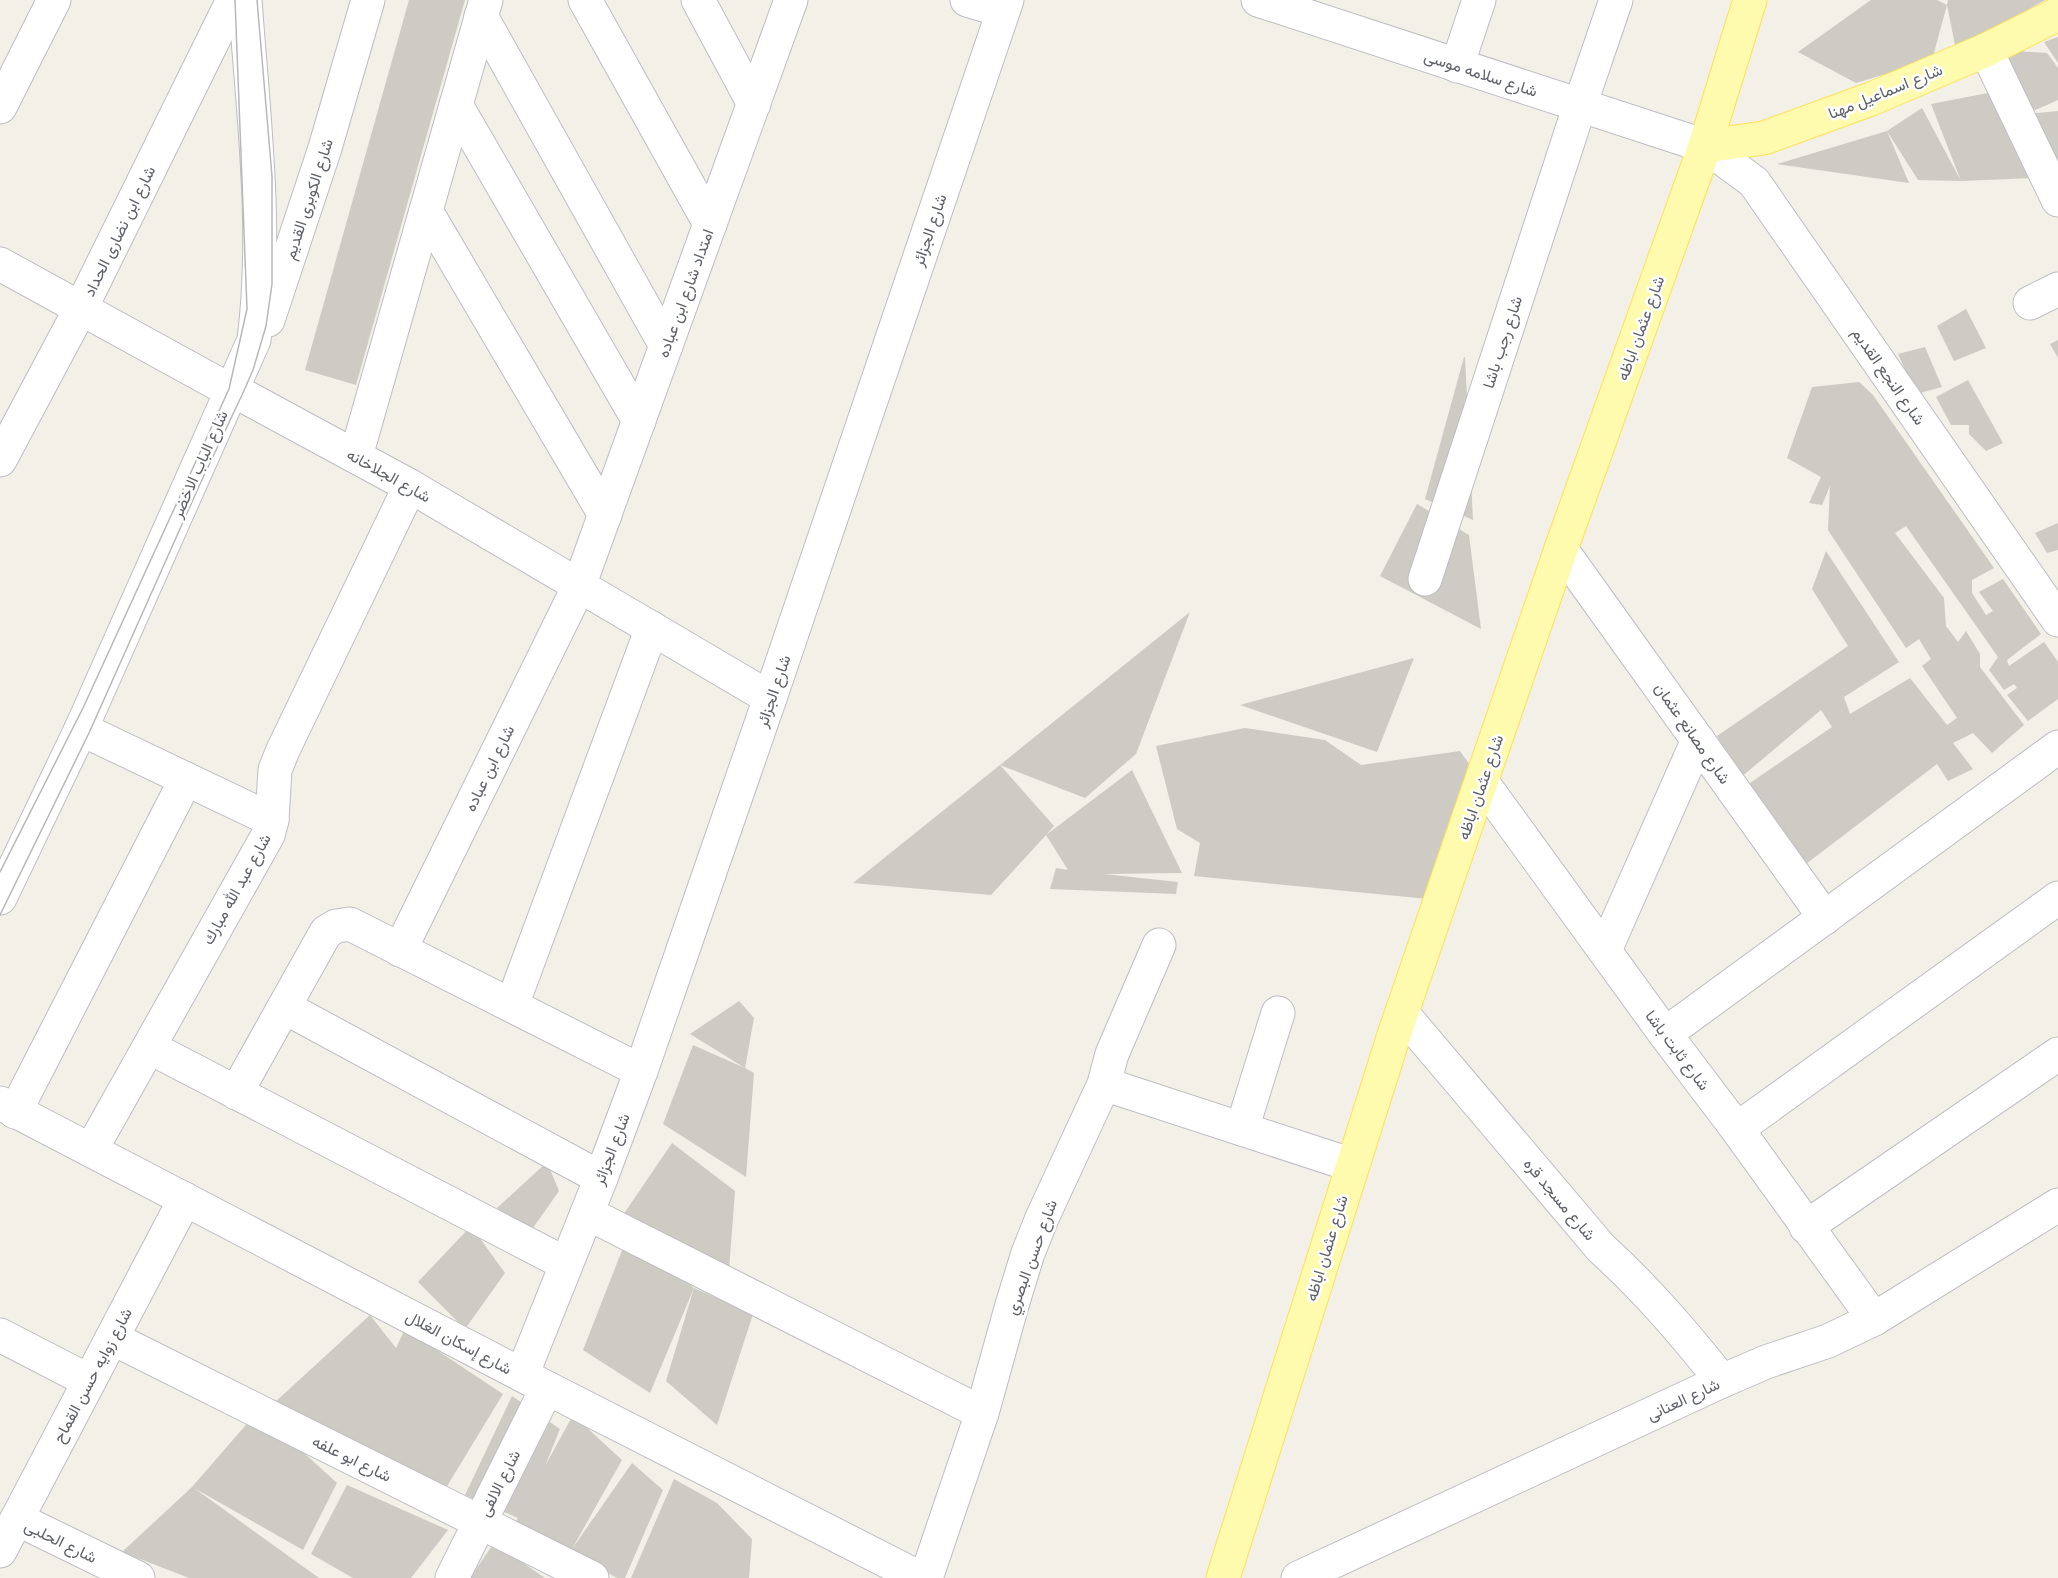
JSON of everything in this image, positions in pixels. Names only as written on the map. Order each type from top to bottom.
[{"type":"main road","name":"شارع عثمان اباظه","points":[[1223,1578],[1402,1013],[1561,549],[1705,146],[1750,0]]},
{"type":"main road","name":"شارع اسماعيل مهنا","points":[[1705,146],[1764,138],[1871,99],[1986,50],[2058,14]]},
{"type":"street","points":[[0,107],[54,0]]},
{"type":"street","name":"شارع ابن نضارى الحداد","points":[[0,460],[81,308],[232,0]]},
{"type":"street","name":"شارع الباب الاخضر","points":[[0,898],[81,729],[254,340],[260,292],[257,164],[245,0]]},
{"type":"street","name":"شارع الكوبرى القديم","points":[[231,391],[266,327],[321,160],[368,0]]},
{"type":"street","points":[[585,0],[710,224]]},
{"type":"street","points":[[699,0],[754,104]]},
{"type":"street","name":"امتداد شارع ابن عباده","points":[[579,586],[791,0]]},
{"type":"street","points":[[967,0],[1005,6]]},
{"type":"street","name":"شارع سلامه موسى","points":[[1258,0],[1330,11],[1457,66],[1705,146]]},
{"type":"street","points":[[1457,66],[1479,0]]},
{"type":"street","name":"شارع رجب باشا","points":[[1425,579],[1616,0]]},
{"type":"street","name":"شارع الجزائر","points":[[534,1382],[566,1264],[641,1071],[1005,6]]},
{"type":"street","points":[[356,456],[484,8]]},
{"type":"street","points":[[484,8],[666,346]]},
{"type":"street","points":[[1986,50],[2058,200]]},
{"type":"street","points":[[456,105],[639,421]]},
{"type":"street","name":"شارع النجع القديم","points":[[1705,146],[1754,182],[2058,620]]},
{"type":"street","points":[[426,211],[605,515]]},
{"type":"street","name":"شارع الجلاخانه","points":[[0,264],[410,486],[770,698]]},
{"type":"street","name":"شارع عبد الله مبارك","points":[[91,1150],[267,835],[272,820],[275,770],[283,750],[410,486]]},
{"type":"street","name":"شارع مصانع عثمان","points":[[1561,549],[1825,918]]},
{"type":"street","name":"شارع ابن عباده","points":[[400,950],[579,586]]},
{"type":"street","points":[[512,1005],[652,628]]},
{"type":"street","points":[[81,729],[272,820]]},
{"type":"street","points":[[1605,950],[1698,740]]},
{"type":"street","points":[[1665,1034],[2058,747]]},
{"type":"street","points":[[8,1108],[186,779]]},
{"type":"street","name":"شارع ثابت باشا","points":[[1482,782],[1874,1320]]},
{"type":"street","points":[[1737,1129],[2058,898]]},
{"type":"street","points":[[236,1093],[326,932],[336,926],[350,924],[641,1071]]},
{"type":"street","name":"شارع حسن البصري","points":[[926,1578],[982,1413],[1028,1253],[1104,1084],[1112,1054],[1160,945]]},
{"type":"street","points":[[284,1007],[601,1178]]},
{"type":"street","points":[[1242,1129],[1278,1013]]},
{"type":"street","name":"شارع مسجد قره","points":[[1402,1013],[1601,1248],[1637,1281],[1722,1381]]},
{"type":"street","points":[[148,1047],[566,1264]]},
{"type":"street","points":[[1806,1227],[2058,1054]]},
{"type":"street","points":[[1104,1084],[1352,1165]]},
{"type":"street","name":"شارع إسكان الغلال","points":[[8,1108],[534,1382],[920,1578]]},
{"type":"street","name":"شارع زوايه حسن القماح","points":[[0,1551],[185,1199]]},
{"type":"street","name":"شارع العنانى","points":[[1298,1578],[1722,1381],[1766,1362],[1828,1341],[1874,1320],[2058,1205]]},
{"type":"street","points":[[587,1214],[982,1413]]},
{"type":"street","points":[[0,1335],[89,1381]]},
{"type":"street","name":"شارع ابو علفه","points":[[112,1338],[592,1578]]},
{"type":"street","name":"شارع الالفى","points":[[452,1578],[480,1522],[534,1382]]},
{"type":"street","name":"شارع الحلبى","points":[[17,1519],[138,1578]]},
{"type":"building","points":[[409,0],[465,0],[356,385],[305,370]]},
{"type":"building","points":[[1871,0],[1937,0],[1947,5],[1932,60],[1856,83],[1798,52]]},
{"type":"building","points":[[1948,0],[2045,0],[1956,50]]},
{"type":"building","points":[[2058,37],[2058,63],[2044,42]]},
{"type":"building","points":[[2001,50],[2047,53],[2058,68],[2058,100],[2022,116]]},
{"type":"building","points":[[1993,92],[2037,178],[1961,181],[1931,104]]},
{"type":"building","points":[[1922,108],[1961,181],[1918,180],[1887,131]]},
{"type":"building","points":[[2058,111],[2058,173],[2026,114]]},
{"type":"building","points":[[1887,131],[1909,183],[1777,164]]},
{"type":"building","points":[[1966,309],[1986,348],[1954,361],[1937,326]]},
{"type":"building","points":[[2058,340],[2058,358],[2050,344]]},
{"type":"building","points":[[1925,347],[1942,387],[1916,394],[1898,354]]},
{"type":"building","points":[[1465,357],[1473,520],[1425,499]]},
{"type":"building","points":[[1968,380],[2003,443],[1986,451],[1969,434],[1969,425],[1951,425],[1936,397]]},
{"type":"building","points":[[1859,382],[1873,395],[1994,568],[1972,580],[1972,593],[1986,615],[1993,611],[1979,592],[2003,579],[2041,634],[2007,660],[2009,666],[2044,642],[2058,662],[2058,699],[2028,721],[2007,695],[2017,688],[2014,684],[2004,690],[1989,670],[1998,657],[1906,526],[1895,533],[1944,598],[1946,626],[1958,642],[1966,631],[1980,654],[1980,667],[2024,725],[1992,753],[1973,733],[1953,743],[1973,769],[1948,781],[1937,764],[1806,864],[1744,787],[1832,727],[1821,710],[1740,778],[1717,736],[1848,646],[1812,589],[1826,551],[1899,662],[1844,697],[1850,714],[1910,678],[1947,725],[1957,718],[1922,666],[1931,659],[1919,639],[1906,648],[1828,530],[1830,486],[1822,505],[1809,503],[1821,477],[1787,458],[1812,387]]},
{"type":"building","points":[[1417,504],[1469,535],[1481,629],[1380,576]]},
{"type":"building","points":[[2058,523],[2058,550],[2047,553],[2035,533]]},
{"type":"building","points":[[1190,612],[1136,754],[1085,798],[1000,765]]},
{"type":"building","points":[[1414,658],[1377,752],[1240,705]]},
{"type":"building","points":[[1245,728],[1325,740],[1361,765],[1460,751],[1482,782],[1428,899],[1194,876],[1200,843],[1177,829],[1156,746]]},
{"type":"building","points":[[1000,765],[1054,826],[991,895],[853,883]]},
{"type":"building","points":[[1132,770],[1182,873],[1104,874],[1178,882],[1176,894],[1050,889],[1056,868],[1068,870],[1046,835]]},
{"type":"building","points":[[739,1001],[754,1018],[745,1068],[690,1034]]},
{"type":"building","points":[[693,1045],[754,1073],[746,1177],[663,1124]]},
{"type":"building","points":[[672,1143],[735,1191],[729,1270],[621,1218]]},
{"type":"building","points":[[547,1162],[559,1191],[528,1235],[497,1208]]},
{"type":"building","points":[[471,1226],[505,1273],[465,1329],[418,1282]]},
{"type":"building","points":[[628,1235],[694,1288],[650,1393],[583,1350]]},
{"type":"building","points":[[694,1288],[753,1314],[717,1425],[666,1381]]},
{"type":"building","points":[[370,1315],[396,1348],[405,1329],[503,1394],[438,1501],[273,1404]]},
{"type":"building","points":[[512,1396],[560,1429],[545,1466],[573,1415],[622,1460],[572,1549],[632,1463],[663,1490],[625,1578],[617,1578],[570,1552],[508,1536],[518,1518],[465,1495]]},
{"type":"building","points":[[258,1411],[337,1483],[303,1550],[194,1488],[319,1578],[189,1578],[122,1552],[192,1487]]},
{"type":"building","points":[[674,1479],[717,1503],[752,1539],[749,1578],[631,1578]]},
{"type":"building","points":[[347,1485],[448,1530],[411,1578],[353,1578],[311,1554]]},
{"type":"building","points":[[494,1543],[545,1578],[470,1578]]},
{"type":"tram line","points":[[0,872],[83,708],[229,389],[247,309],[235,0]]},
{"type":"tram line","points":[[0,915],[89,733],[242,395],[253,370],[266,326],[272,284],[272,176],[257,0]]}]
